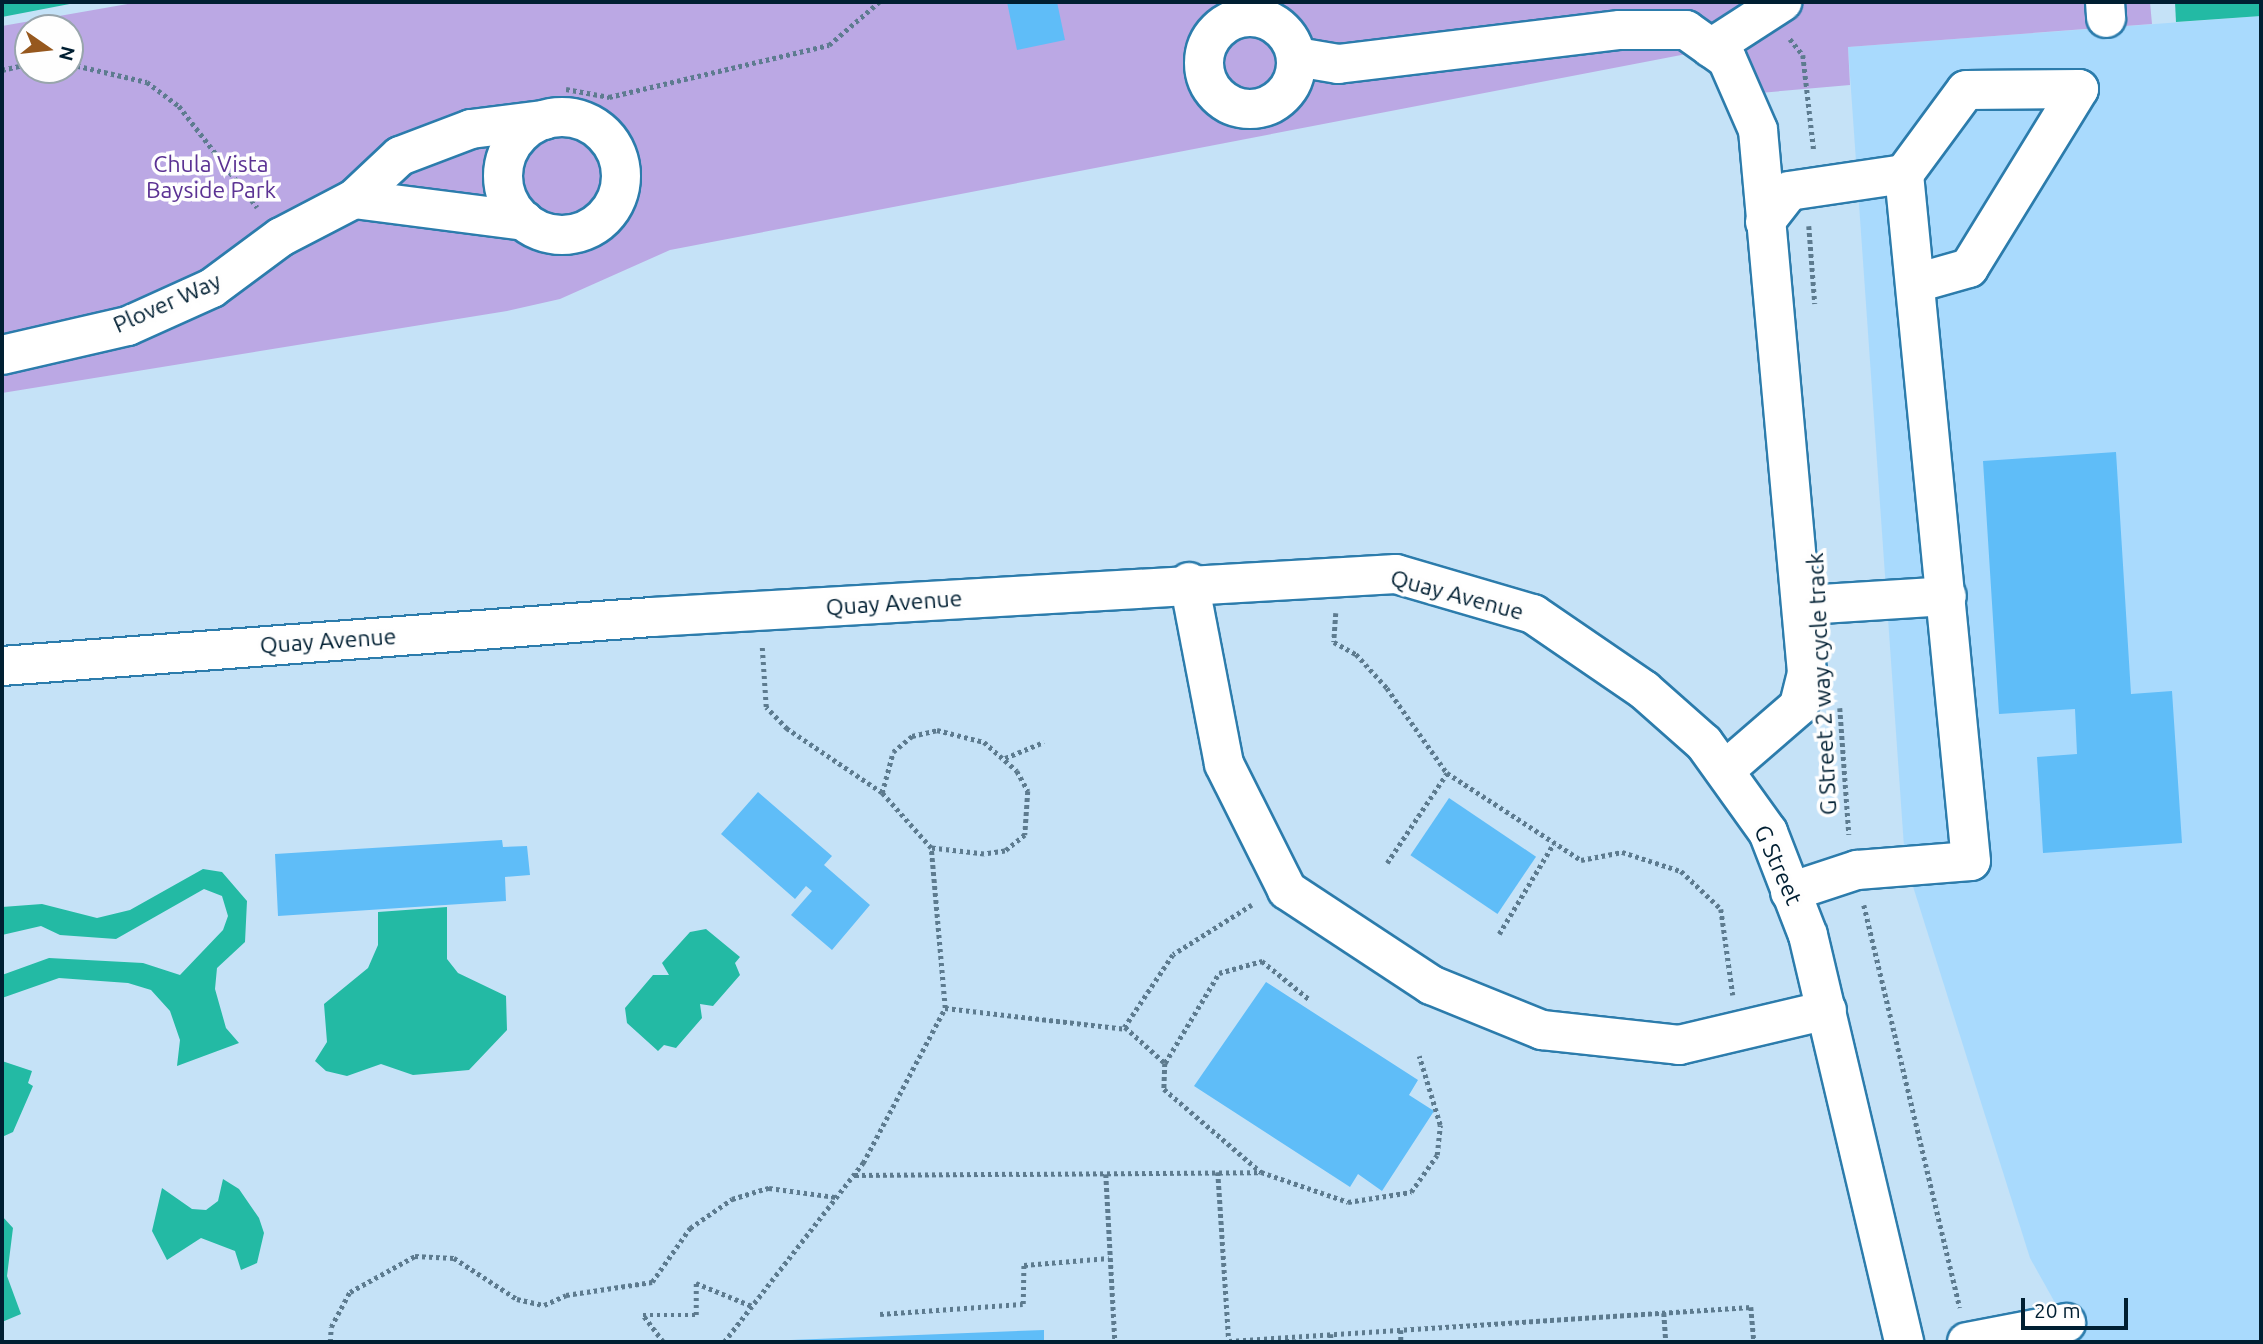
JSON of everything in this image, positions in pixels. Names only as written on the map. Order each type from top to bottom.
[{"type":"street","points":[[1711,48],[1782,2]]},
{"type":"street","points":[[1297,57],[1338,64],[1620,30],[1686,30],[1727,59],[1758,130],[1805,605],[1807,673],[1799,706],[1726,770]]},
{"type":"street","points":[[1790,892],[1857,870],[1971,861],[1904,174],[1966,90],[2079,89],[1969,268],[1916,282]]},
{"type":"street","name":"Plover Way","points":[[2,355],[128,326],[212,288],[281,237],[354,199],[400,156],[471,129],[563,117],[597,128],[618,157],[620,187],[608,214],[581,232],[550,234],[525,221],[354,199]]},
{"type":"street","points":[[525,221],[505,191],[503,173],[515,140],[544,120]]},
{"type":"street","points":[[1765,222],[1789,191],[1904,174]]},
{"type":"street","name":"Quay Avenue","points":[[2,666],[1189,582],[1396,574],[1533,614],[1644,690],[1726,770]]},
{"type":"street","points":[[1189,582],[1224,764],[1287,890],[1431,985],[1542,1030],[1679,1045],[1827,1010]]},
{"type":"street","points":[[1805,605],[1947,596]]},
{"type":"street","name":"G Street","points":[[1726,770],[1768,832],[1827,1010],[1904,1342]]},
{"type":"street","points":[[1964,1329],[2066,1323]]},
{"type":"path","points":[[1803,55],[1814,126],[1814,186],[1809,227],[1815,308]]},
{"type":"path","points":[[84,67],[147,82],[179,106],[281,237]]},
{"type":"path","points":[[1336,607],[1334,642],[1356,654],[1387,688],[1447,773],[1581,860],[1622,852],[1681,871],[1721,909],[1734,999]]},
{"type":"path","points":[[724,1342],[854,1175],[946,1008],[931,848],[882,793],[787,729],[766,707],[761,632]]},
{"type":"path","name":"G Street 2 way cycle track","points":[[1840,702],[1842,803],[1964,1329]]},
{"type":"path","points":[[882,793],[893,752],[912,736],[962,733],[1005,758],[1028,791],[1025,835],[1005,851],[984,854],[931,848]]},
{"type":"path","points":[[1005,758],[1044,742]]},
{"type":"path","points":[[1387,863],[1447,773]]},
{"type":"path","points":[[1499,934],[1554,843]]},
{"type":"path","points":[[1125,1027],[1173,955],[1252,905]]},
{"type":"path","points":[[1261,1172],[1164,1089],[1165,1063],[1219,973],[1262,961],[1309,999]]},
{"type":"path","points":[[946,1008],[1125,1027],[1165,1063]]},
{"type":"path","points":[[854,1175],[1261,1172],[1348,1202],[1411,1192],[1437,1155],[1440,1125],[1419,1056]]},
{"type":"path","points":[[1218,1172],[1229,1342],[1751,1307],[1754,1342]]},
{"type":"path","points":[[1106,1174],[1115,1342]]},
{"type":"path","points":[[330,1342],[331,1327],[350,1292],[415,1256],[454,1258],[517,1299],[544,1305],[566,1294],[652,1282],[690,1228],[732,1199],[769,1188],[836,1197]]},
{"type":"path","points":[[880,1314],[1023,1304],[1024,1265],[1109,1258]]},
{"type":"path","points":[[663,1342],[643,1315],[696,1315],[696,1283],[752,1306]]},
{"type":"path","points":[[1664,1312],[1666,1342]]},
{"type":"path","points":[[1401,1329],[1401,1342]]},
{"type":"path","points":[[1331,1334],[1331,1342]]},
{"type":"shaded area","points":[[2,2],[80,2],[14,14],[2,17]]},
{"type":"shaded area","points":[[2175,2],[2261,2],[2261,16],[2176,22]]},
{"type":"shaded area","points":[[2261,16],[2261,1342],[2077,1342],[2030,1258],[1905,861],[1848,47]]},
{"type":"shaded area","points":[[203,869],[222,872],[247,901],[245,942],[217,968],[215,989],[226,1028],[239,1043],[177,1066],[180,1040],[170,1011],[151,990],[128,983],[59,978],[2,998],[2,975],[49,958],[143,963],[180,975],[223,930],[228,916],[222,896],[204,889],[116,939],[60,935],[41,926],[2,935],[2,907],[42,904],[97,918],[130,910]]},
{"type":"shaded area","points":[[447,907],[447,959],[458,973],[506,996],[507,1030],[469,1070],[413,1075],[381,1064],[347,1076],[326,1071],[315,1061],[327,1042],[324,1004],[368,968],[378,945],[378,912]]},
{"type":"shaded area","points":[[706,929],[740,957],[735,963],[740,975],[713,1006],[700,1004],[702,1018],[676,1048],[664,1045],[658,1051],[627,1023],[625,1008],[653,975],[669,975],[662,963],[690,932]]},
{"type":"shaded area","points":[[2,1061],[32,1071],[28,1083],[33,1086],[13,1132],[2,1137]]},
{"type":"shaded area","points":[[223,1179],[239,1189],[259,1218],[264,1233],[257,1263],[241,1270],[235,1251],[201,1238],[167,1260],[152,1231],[162,1188],[192,1209],[206,1210],[218,1201]]},
{"type":"shaded area","points":[[2,1216],[13,1228],[7,1276],[21,1314],[2,1322]]},
{"type":"green space","name":"Chula Vista Bayside Park","points":[[139,2],[2150,2],[2152,24],[1848,47],[1850,85],[1736,95],[1728,46],[670,250],[560,299],[507,311],[2,393],[2,26],[14,24],[14,84],[84,84],[84,14],[70,14]]},
{"type":"building","points":[[1007,2],[1057,2],[1065,40],[1017,50]]},
{"type":"building","points":[[2116,452],[2131,694],[2172,691],[2182,843],[2043,853],[2037,757],[2077,754],[2075,709],[1999,714],[1983,461]]},
{"type":"building","points":[[758,792],[832,856],[824,865],[870,905],[832,950],[791,915],[812,891],[806,886],[795,899],[721,834]]},
{"type":"building","points":[[1449,798],[1536,857],[1497,914],[1410,855]]},
{"type":"building","points":[[502,840],[503,847],[527,846],[530,875],[505,877],[506,901],[278,916],[275,854]]},
{"type":"building","points":[[1266,982],[1418,1080],[1409,1095],[1434,1111],[1382,1191],[1358,1174],[1350,1187],[1194,1086]]},
{"type":"building","points":[[1044,1330],[1044,1342],[791,1342],[791,1340]]}]
